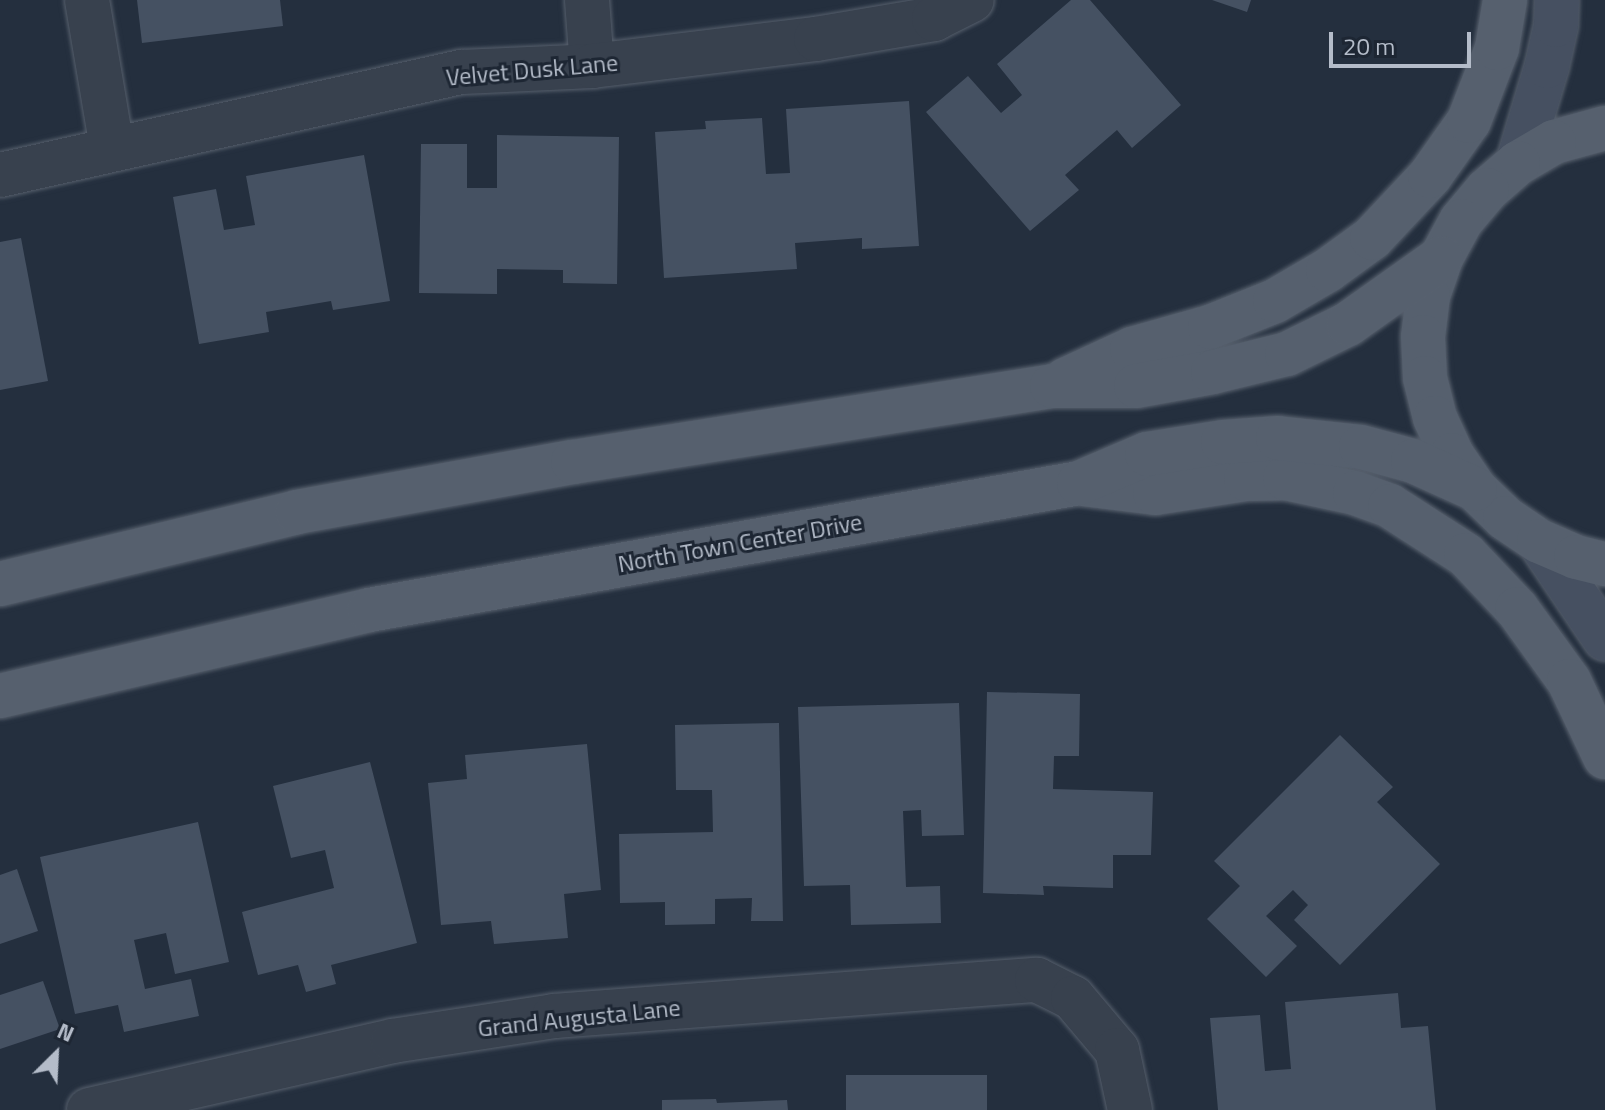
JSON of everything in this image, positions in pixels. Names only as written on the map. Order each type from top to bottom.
[{"type":"main road","points":[[1052,386],[1132,349],[1210,327],[1275,301],[1328,270],[1372,238],[1430,176],[1469,121],[1497,48],[1505,0]]},
{"type":"main road","points":[[1518,163],[1547,66],[1557,0]]},
{"type":"main road","points":[[1605,128],[1554,142],[1518,163],[1487,190],[1461,221],[1441,258],[1428,296],[1423,337],[1425,378],[1435,418],[1446,443],[1475,489],[1505,518],[1539,541],[1576,557],[1605,564]]},
{"type":"main road","points":[[0,584],[297,512],[388,495],[1052,386],[1136,386],[1213,372],[1287,354],[1348,324],[1441,258]]},
{"type":"main road","name":"North Town Center Drive","points":[[0,696],[369,610],[1079,483],[1147,454],[1223,442],[1278,438],[1361,447],[1413,461],[1475,489]]},
{"type":"main road","points":[[1079,483],[1155,493],[1246,479],[1285,478],[1343,489],[1390,506],[1466,555],[1517,609],[1569,681],[1605,757]]},
{"type":"main road","points":[[1539,541],[1605,639]]},
{"type":"street","points":[[87,0],[112,148]]},
{"type":"street","points":[[587,0],[592,66]]},
{"type":"street","name":"Velvet Dusk Lane","points":[[0,175],[462,72],[592,66],[816,39],[934,19],[972,0]]},
{"type":"street","name":"Grand Augusta Lane","points":[[89,1110],[393,1041],[554,1016],[1037,980],[1073,998],[1117,1050],[1130,1110]]},
{"type":"building","points":[[137,0],[280,0],[283,26],[142,43]]},
{"type":"building","points":[[1071,0],[1090,0],[1181,105],[1132,148],[1117,130],[1065,175],[1079,190],[1030,231],[926,112],[968,76],[1001,113],[1022,95],[997,64]]},
{"type":"building","points":[[1212,0],[1251,0],[1247,12]]},
{"type":"building","points":[[909,101],[919,246],[862,249],[862,238],[795,243],[797,269],[664,278],[655,132],[706,129],[705,121],[762,118],[766,174],[790,173],[786,109]]},
{"type":"building","points":[[497,135],[619,137],[617,284],[563,283],[563,270],[497,269],[497,294],[419,293],[421,144],[467,144],[467,188],[497,188]]},
{"type":"building","points":[[364,155],[390,301],[333,310],[331,301],[266,312],[269,332],[199,344],[173,197],[216,189],[224,230],[255,225],[246,176]]},
{"type":"building","points":[[21,238],[48,381],[0,390],[0,242]]},
{"type":"building","points":[[987,692],[1080,694],[1079,756],[1054,756],[1053,789],[1153,792],[1151,855],[1113,855],[1113,888],[1043,886],[1044,895],[983,893]]},
{"type":"building","points":[[959,703],[964,835],[922,836],[921,810],[903,811],[906,887],[940,886],[941,923],[851,925],[850,885],[804,886],[798,707]]},
{"type":"building","points":[[779,723],[783,921],[751,921],[752,898],[715,899],[715,924],[665,925],[665,902],[620,903],[619,834],[713,832],[712,790],[676,790],[675,725]]},
{"type":"building","points":[[1340,735],[1393,787],[1377,802],[1440,864],[1340,965],[1294,920],[1308,905],[1293,890],[1266,916],[1297,946],[1266,977],[1207,919],[1240,886],[1214,861]]},
{"type":"building","points":[[587,744],[601,890],[564,894],[568,938],[494,944],[491,921],[441,925],[428,783],[467,779],[465,755]]},
{"type":"building","points":[[370,762],[417,943],[331,965],[336,984],[306,992],[298,965],[258,975],[242,912],[334,888],[325,850],[291,858],[273,786]]},
{"type":"building","points":[[198,822],[229,962],[175,974],[166,933],[134,940],[145,989],[191,979],[199,1016],[124,1032],[118,1005],[75,1014],[40,857]]},
{"type":"building","points":[[17,869],[38,931],[0,944],[0,875]]},
{"type":"building","points":[[43,981],[60,1029],[0,1049],[0,995]]},
{"type":"building","points":[[1398,993],[1401,1028],[1428,1026],[1436,1110],[1218,1110],[1210,1018],[1260,1015],[1265,1071],[1291,1069],[1285,1002]]},
{"type":"building","points":[[846,1075],[987,1075],[987,1110],[846,1110]]},
{"type":"building","points":[[716,1099],[717,1103],[787,1100],[788,1110],[662,1110],[662,1100]]}]
